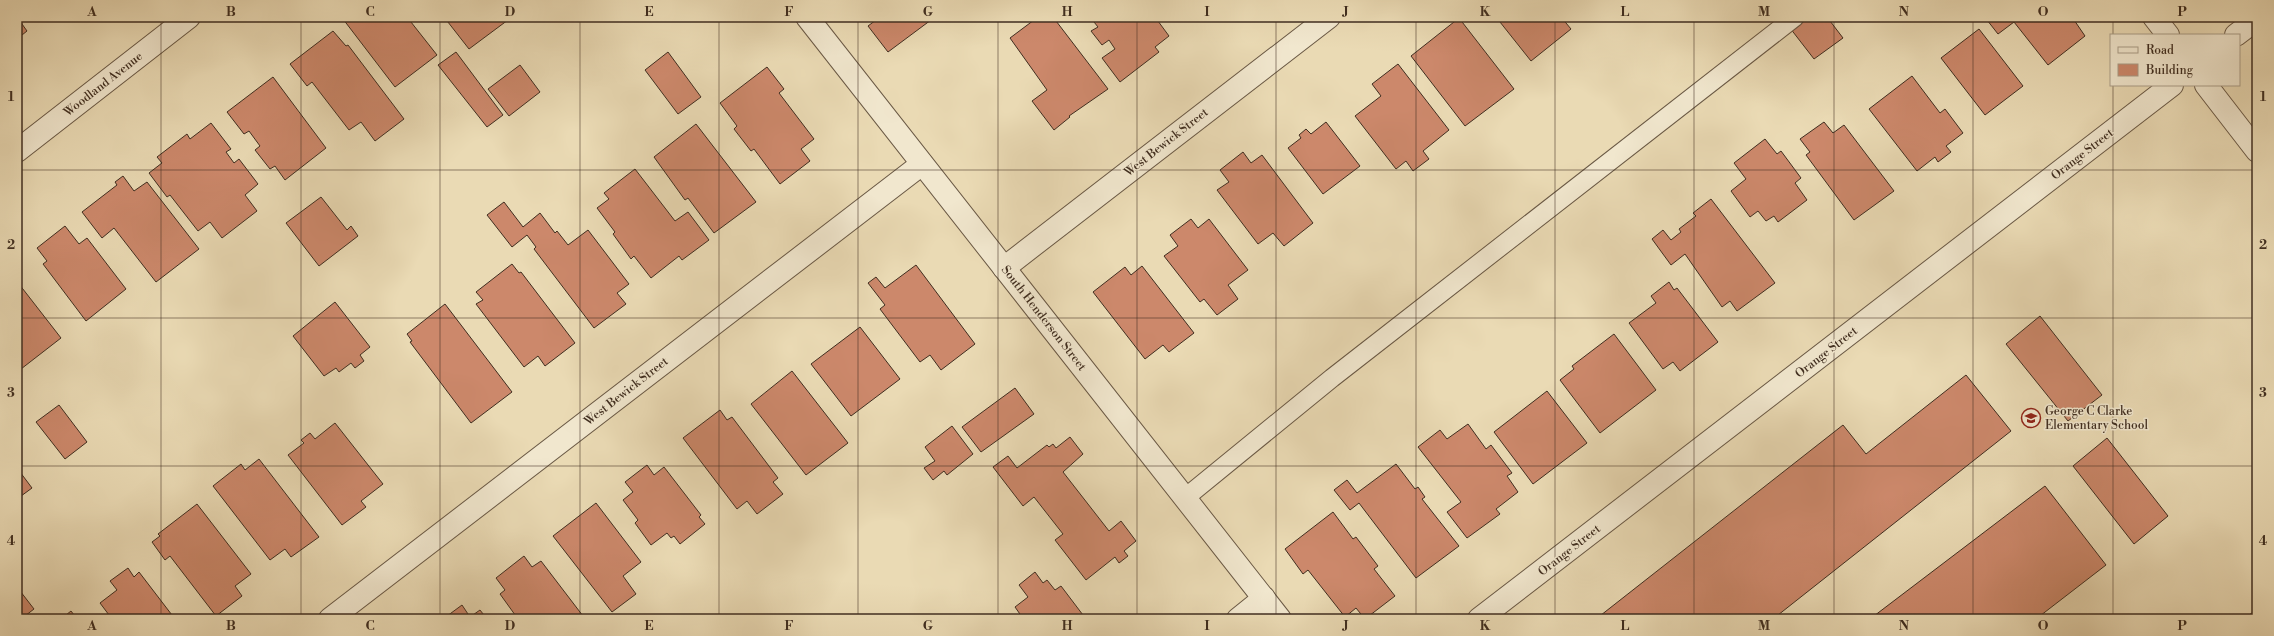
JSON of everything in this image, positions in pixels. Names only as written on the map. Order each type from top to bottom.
[{"type":"street","name":"Woodland Avenue","points":[[17,151],[189,17]]},
{"type":"street","name":"South Henderson Street","points":[[807,17],[1280,619]]},
{"type":"street","name":"West Bewick Street","points":[[1004,268],[1329,17]]},
{"type":"street","points":[[2154,17],[2167,34]]},
{"type":"street","points":[[2237,34],[2257,19]]},
{"type":"street","name":"Orange Street","points":[[1479,619],[2171,86]]},
{"type":"street","points":[[2207,86],[2257,151]]},
{"type":"street","name":"West Bewick Street","points":[[330,619],[922,164]]},
{"type":"street","points":[[1238,619],[1264,598]]},
{"type":"lane","points":[[1185,498],[1332,378],[1795,17]]},
{"type":"building","points":[[17,17],[27,31],[17,39]]},
{"type":"building","points":[[345,17],[407,17],[437,55],[395,87],[343,19]]},
{"type":"building","points":[[444,17],[512,17],[469,49]]},
{"type":"building","points":[[880,17],[935,17],[888,52],[868,26]]},
{"type":"building","points":[[1038,17],[1053,17],[1108,89],[1069,116],[1070,117],[1054,130],[1032,101],[1047,90],[1010,38]]},
{"type":"building","points":[[1090,17],[1155,17],[1169,36],[1155,47],[1159,52],[1120,82],[1102,58],[1115,49],[1109,40],[1102,45],[1091,31],[1098,27]]},
{"type":"building","points":[[1496,17],[1561,17],[1571,29],[1531,61]]},
{"type":"building","points":[[1804,17],[1827,17],[1843,38],[1814,59],[1790,28]]},
{"type":"building","points":[[1991,17],[2072,17],[2085,36],[2048,65],[2014,22],[1998,34],[1987,20]]},
{"type":"building","points":[[1459,18],[1514,89],[1465,126],[1411,56]]},
{"type":"building","points":[[1979,29],[2023,86],[1985,115],[1941,58]]},
{"type":"building","points":[[333,31],[346,46],[348,45],[404,119],[375,141],[361,122],[349,130],[312,82],[307,86],[290,64]]},
{"type":"building","points":[[456,52],[503,115],[487,127],[438,65]]},
{"type":"building","points":[[668,52],[701,97],[678,114],[645,70]]},
{"type":"building","points":[[1398,64],[1449,130],[1423,151],[1429,159],[1413,171],[1406,161],[1396,169],[1355,116],[1381,96],[1372,84]]},
{"type":"building","points":[[520,65],[540,92],[509,116],[488,89]]},
{"type":"building","points":[[767,67],[784,89],[779,93],[814,139],[801,149],[810,161],[780,184],[754,149],[751,151],[734,129],[737,126],[720,103]]},
{"type":"building","points":[[1912,76],[1940,113],[1945,109],[1963,133],[1946,146],[1951,152],[1938,162],[1935,157],[1917,171],[1869,109]]},
{"type":"building","points":[[273,77],[326,148],[285,180],[275,166],[270,169],[255,150],[260,146],[249,131],[244,134],[227,112]]},
{"type":"building","points":[[1326,122],[1360,166],[1323,194],[1288,148],[1301,138],[1299,135],[1306,129],[1311,134]]},
{"type":"building","points":[[1824,122],[1833,133],[1844,125],[1894,191],[1854,220],[1806,155],[1810,152],[1800,139]]},
{"type":"building","points":[[211,123],[231,149],[226,152],[234,163],[239,159],[258,184],[245,195],[257,211],[222,238],[210,222],[198,231],[170,195],[167,197],[149,173],[162,163],[157,157],[187,134],[190,139]]},
{"type":"building","points":[[696,124],[756,202],[714,233],[688,198],[685,200],[654,157]]},
{"type":"building","points":[[1765,139],[1777,154],[1781,151],[1801,178],[1795,183],[1807,200],[1778,222],[1774,216],[1766,221],[1758,211],[1750,217],[1731,191],[1746,179],[1734,163]]},
{"type":"building","points":[[1243,152],[1251,163],[1262,155],[1313,223],[1284,246],[1273,233],[1258,244],[1217,190],[1229,182],[1220,170]]},
{"type":"building","points":[[635,169],[675,221],[688,212],[709,240],[682,260],[679,256],[651,278],[634,256],[631,259],[613,234],[615,232],[597,208],[609,199],[604,193]]},
{"type":"building","points":[[123,176],[134,191],[147,182],[199,249],[156,282],[114,228],[102,238],[82,212],[117,185],[115,182]]},
{"type":"building","points":[[321,197],[347,230],[351,226],[358,236],[319,266],[286,223]]},
{"type":"building","points":[[1711,199],[1775,283],[1737,311],[1730,301],[1722,307],[1685,254],[1671,265],[1652,239],[1663,230],[1671,240],[1681,232],[1679,229],[1696,216],[1693,213]]},
{"type":"building","points":[[504,202],[523,227],[540,213],[555,233],[557,231],[568,245],[588,230],[629,284],[617,293],[626,304],[594,328],[534,249],[536,247],[527,235],[512,247],[487,215]]},
{"type":"building","points":[[1191,219],[1198,228],[1209,219],[1248,270],[1228,285],[1238,299],[1217,315],[1204,299],[1200,302],[1164,256],[1178,246],[1170,235]]},
{"type":"building","points":[[65,226],[79,244],[87,238],[126,289],[86,321],[43,264],[47,261],[37,248]]},
{"type":"building","points":[[512,264],[519,273],[521,272],[575,343],[545,366],[538,356],[524,367],[476,304],[483,300],[476,292]]},
{"type":"building","points":[[916,265],[975,344],[941,370],[930,355],[920,362],[880,309],[885,305],[868,283],[876,277],[885,288]]},
{"type":"building","points":[[1142,266],[1194,333],[1169,352],[1163,345],[1145,359],[1093,292],[1125,267],[1131,275]]},
{"type":"building","points":[[1669,282],[1674,290],[1677,288],[1718,342],[1680,371],[1673,362],[1663,369],[1629,323],[1656,303],[1651,296]]},
{"type":"building","points":[[19,284],[61,338],[21,369],[17,364]]},
{"type":"building","points":[[335,302],[370,347],[360,355],[364,361],[355,368],[351,363],[339,372],[336,368],[324,376],[293,336]]},
{"type":"building","points":[[445,304],[512,392],[471,423],[410,342],[412,341],[407,334]]},
{"type":"building","points":[[2040,316],[2102,395],[2068,421],[2006,344]]},
{"type":"building","points":[[860,327],[900,379],[851,416],[811,364]]},
{"type":"building","points":[[1614,334],[1656,390],[1600,433],[1560,380],[1574,369],[1572,366]]},
{"type":"building","points":[[792,371],[848,443],[806,475],[751,404]]},
{"type":"building","points":[[1966,375],[2011,431],[1773,619],[1596,619],[1843,425],[1866,454]]},
{"type":"building","points":[[1015,388],[1034,414],[981,452],[962,427]]},
{"type":"building","points":[[1547,391],[1587,443],[1533,484],[1494,432]]},
{"type":"building","points":[[59,405],[87,442],[65,459],[36,422]]},
{"type":"building","points":[[720,410],[727,420],[732,417],[778,478],[773,482],[783,494],[757,514],[747,501],[737,509],[683,438]]},
{"type":"building","points":[[335,423],[383,484],[361,501],[366,507],[342,525],[288,455],[304,443],[301,440],[310,433],[315,439]]},
{"type":"building","points":[[1468,424],[1486,449],[1491,445],[1512,473],[1507,476],[1518,492],[1496,509],[1500,514],[1467,538],[1447,512],[1461,502],[1418,447],[1440,430],[1447,439]]},
{"type":"building","points":[[952,426],[973,454],[947,475],[944,471],[933,480],[924,468],[935,461],[925,447]]},
{"type":"building","points":[[1070,437],[1083,454],[1063,472],[1109,531],[1121,521],[1136,541],[1124,551],[1128,556],[1119,563],[1115,557],[1086,580],[1055,540],[1063,534],[1034,497],[1023,506],[993,467],[1008,456],[1017,468],[1047,445],[1049,447],[1053,444],[1056,448]]},
{"type":"building","points":[[2107,438],[2168,516],[2134,544],[2073,466]]},
{"type":"building","points":[[259,459],[319,537],[291,557],[285,549],[270,560],[213,486],[241,464],[245,470]]},
{"type":"building","points":[[1396,464],[1415,489],[1418,487],[1425,497],[1422,499],[1459,546],[1416,578],[1359,503],[1350,510],[1334,490],[1347,480],[1357,493]]},
{"type":"building","points":[[647,465],[654,475],[664,467],[701,515],[699,517],[705,524],[680,544],[674,536],[671,538],[667,533],[651,545],[635,523],[638,520],[623,500],[633,492],[625,482]]},
{"type":"building","points":[[17,468],[32,488],[17,499]]},
{"type":"building","points":[[2045,486],[2106,565],[2036,619],[1870,619]]},
{"type":"building","points":[[596,503],[641,562],[623,576],[636,594],[612,612],[553,536]]},
{"type":"building","points":[[197,504],[251,574],[235,586],[242,596],[216,616],[170,556],[165,560],[152,542],[160,536],[158,534]]},
{"type":"building","points":[[1333,512],[1353,539],[1356,537],[1378,566],[1374,569],[1395,596],[1365,619],[1356,608],[1345,617],[1308,570],[1303,574],[1285,549]]},
{"type":"building","points":[[524,556],[532,567],[541,561],[583,616],[581,619],[518,619],[500,594],[505,590],[496,578]]},
{"type":"building","points":[[128,568],[134,577],[139,572],[175,619],[112,619],[100,603],[117,590],[110,581]]},
{"type":"building","points":[[1035,572],[1043,583],[1047,580],[1055,590],[1061,586],[1086,619],[1019,619],[1022,617],[1015,607],[1028,597],[1019,585]]},
{"type":"building","points":[[17,587],[34,609],[21,619],[17,619]]},
{"type":"building","points":[[462,605],[470,617],[480,610],[487,619],[443,619]]},
{"type":"building","points":[[2257,609],[2257,619],[2244,619]]},
{"type":"building","points":[[71,611],[77,619],[61,619]]},
{"type":"place","name":"George C Clarke Elementary School","points":[[2031,418]]}]
